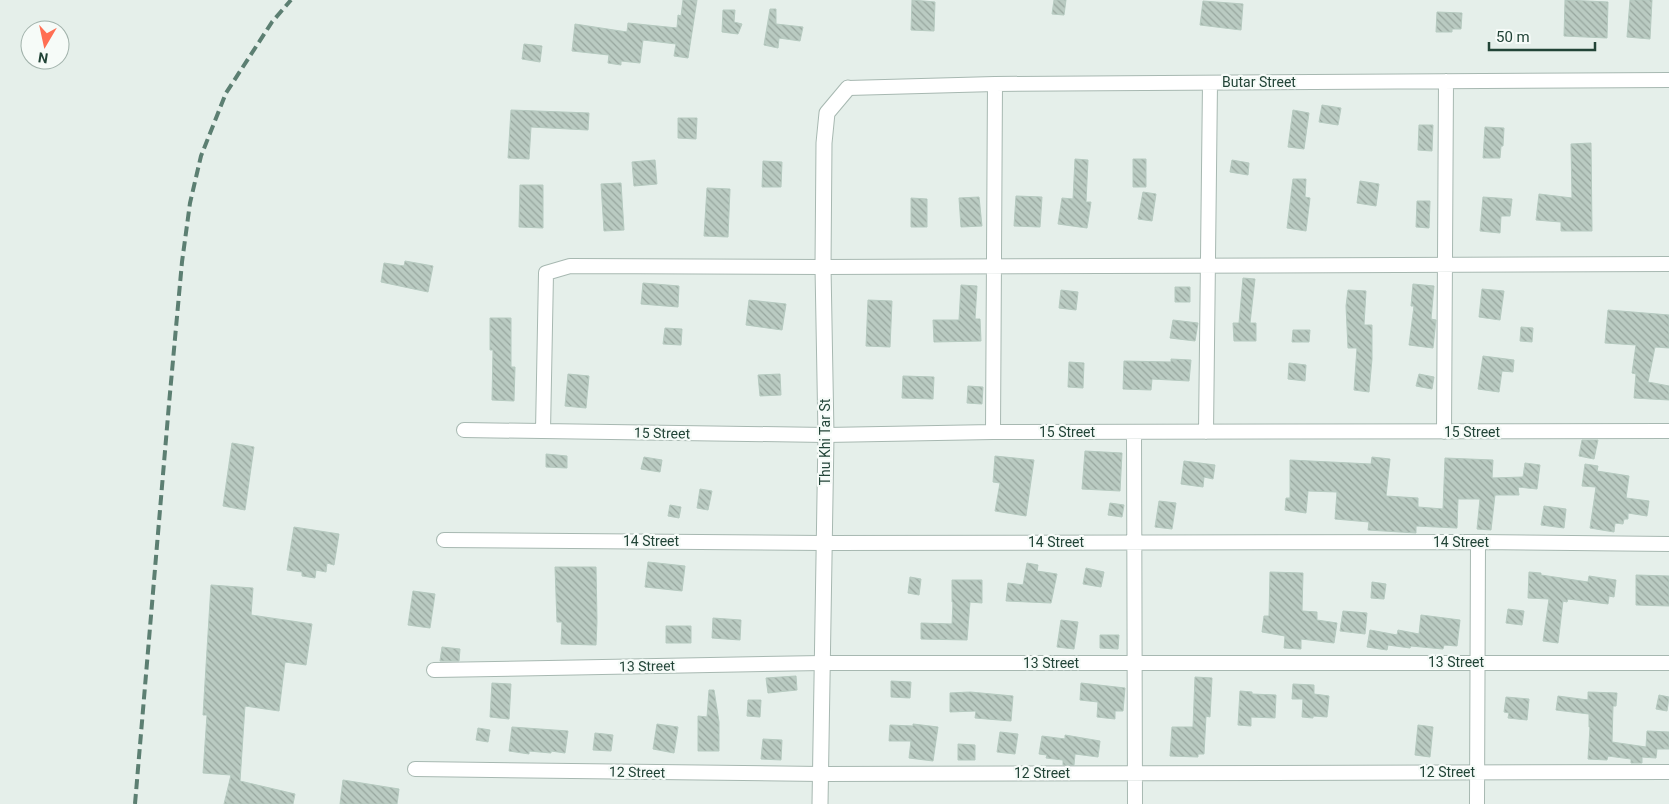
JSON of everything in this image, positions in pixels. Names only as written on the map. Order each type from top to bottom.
[{"type":"street","name":"Butar Street","points":[[848,88],[995,84],[1669,80]]},
{"type":"street","points":[[1444,432],[1446,81]]},
{"type":"street","points":[[1206,432],[1210,82]]},
{"type":"street","points":[[993,432],[995,84]]},
{"type":"street","name":"Thu Khi Tar St","points":[[820,804],[826,435],[823,267],[824,143],[828,113],[848,88]]},
{"type":"street","points":[[543,431],[546,273],[570,266],[994,267],[1669,264]]},
{"type":"street","name":"15 Street","points":[[464,430],[826,435],[993,432],[1669,431]]},
{"type":"street","points":[[1134,432],[1134,804]]},
{"type":"street","name":"14 Street","points":[[444,540],[1669,544]]},
{"type":"street","points":[[1478,542],[1478,804]]},
{"type":"street","name":"13 Street","points":[[434,670],[822,664],[1669,663]]},
{"type":"street","name":"12 Street","points":[[415,769],[821,774],[1669,772]]},
{"type":"building","points":[[683,0],[697,0],[688,58],[674,56],[676,44],[643,40],[640,63],[621,61],[621,65],[608,63],[609,55],[572,51],[575,24],[627,32],[628,23],[677,28],[678,15],[681,16]]},
{"type":"building","points":[[912,0],[935,2],[934,31],[911,30]]},
{"type":"building","points":[[1054,0],[1066,0],[1064,15],[1052,14]]},
{"type":"building","points":[[1565,0],[1608,2],[1607,38],[1564,36]]},
{"type":"building","points":[[1630,0],[1652,0],[1650,39],[1627,37]]},
{"type":"building","points":[[1203,1],[1243,4],[1241,30],[1200,25]]},
{"type":"building","points":[[770,9],[776,9],[776,24],[803,27],[800,41],[779,38],[778,48],[764,45]]},
{"type":"building","points":[[723,10],[735,10],[734,22],[742,24],[738,34],[722,32]]},
{"type":"building","points":[[1437,12],[1462,13],[1461,29],[1452,29],[1452,32],[1436,32]]},
{"type":"building","points":[[524,44],[542,46],[540,62],[522,59]]},
{"type":"building","points":[[1322,105],[1341,108],[1338,125],[1319,122]]},
{"type":"building","points":[[511,110],[589,113],[588,130],[531,127],[529,159],[508,158]]},
{"type":"building","points":[[1293,110],[1309,113],[1304,149],[1288,147]]},
{"type":"building","points":[[678,118],[697,118],[696,139],[678,138]]},
{"type":"building","points":[[1419,125],[1433,125],[1432,151],[1418,150]]},
{"type":"building","points":[[1485,127],[1504,128],[1500,158],[1483,158]]},
{"type":"building","points":[[1591,143],[1592,231],[1561,231],[1561,222],[1536,220],[1539,194],[1572,198],[1571,144]]},
{"type":"building","points":[[1075,159],[1088,160],[1086,202],[1091,202],[1087,228],[1058,224],[1062,198],[1073,199]]},
{"type":"building","points":[[1133,159],[1146,159],[1146,187],[1133,187]]},
{"type":"building","points":[[655,160],[657,184],[634,186],[632,162]]},
{"type":"building","points":[[1232,160],[1249,163],[1248,175],[1230,172]]},
{"type":"building","points":[[763,161],[782,162],[781,187],[762,187]]},
{"type":"building","points":[[1293,179],[1306,179],[1305,197],[1310,198],[1306,231],[1287,228]]},
{"type":"building","points":[[1360,181],[1379,184],[1376,206],[1357,203]]},
{"type":"building","points":[[621,183],[624,230],[604,231],[601,184]]},
{"type":"building","points":[[520,185],[543,185],[543,228],[519,227]]},
{"type":"building","points":[[707,188],[730,189],[728,237],[704,236]]},
{"type":"building","points":[[1143,192],[1156,194],[1152,221],[1138,219]]},
{"type":"building","points":[[1016,196],[1042,197],[1040,227],[1014,226]]},
{"type":"building","points":[[979,197],[982,226],[961,227],[959,198]]},
{"type":"building","points":[[1483,197],[1512,199],[1510,216],[1501,216],[1500,233],[1480,231]]},
{"type":"building","points":[[911,198],[927,199],[927,227],[911,227]]},
{"type":"building","points":[[1417,201],[1430,201],[1429,228],[1416,227]]},
{"type":"building","points":[[405,261],[433,266],[428,292],[381,282],[384,263],[404,266]]},
{"type":"building","points":[[1243,278],[1255,279],[1250,323],[1256,323],[1256,341],[1234,341],[1233,323],[1239,323]]},
{"type":"building","points":[[643,283],[679,286],[678,307],[641,304]]},
{"type":"building","points":[[1413,284],[1434,286],[1431,319],[1436,320],[1433,348],[1409,345],[1414,306],[1411,306]]},
{"type":"building","points":[[961,285],[977,286],[975,319],[980,319],[981,341],[934,342],[933,320],[959,320]]},
{"type":"building","points":[[1175,287],[1190,287],[1190,302],[1175,302]]},
{"type":"building","points":[[1482,289],[1504,291],[1500,320],[1479,317]]},
{"type":"building","points":[[1061,290],[1078,292],[1076,310],[1059,308]]},
{"type":"building","points":[[1348,290],[1366,291],[1364,325],[1372,325],[1372,359],[1369,392],[1354,390],[1357,348],[1348,348],[1346,306]]},
{"type":"building","points":[[749,300],[786,304],[782,330],[746,325]]},
{"type":"building","points":[[868,300],[892,301],[890,347],[866,346]]},
{"type":"building","points":[[1608,310],[1669,315],[1669,348],[1655,347],[1648,382],[1669,386],[1669,400],[1634,398],[1636,374],[1632,373],[1636,345],[1605,343]]},
{"type":"building","points":[[490,318],[511,318],[511,367],[515,367],[514,401],[492,400],[493,350],[490,350]]},
{"type":"building","points":[[1173,320],[1198,323],[1195,341],[1170,338]]},
{"type":"building","points":[[1521,327],[1533,328],[1532,342],[1520,341]]},
{"type":"building","points":[[665,328],[682,329],[681,345],[663,344]]},
{"type":"building","points":[[1293,330],[1310,330],[1309,342],[1292,342]]},
{"type":"building","points":[[1483,356],[1514,360],[1513,372],[1502,371],[1499,392],[1478,389]]},
{"type":"building","points":[[1171,359],[1191,360],[1189,381],[1152,379],[1151,390],[1123,389],[1124,361],[1171,362]]},
{"type":"building","points":[[1069,362],[1084,363],[1083,388],[1068,387]]},
{"type":"building","points":[[1289,363],[1306,365],[1305,381],[1288,379]]},
{"type":"building","points":[[568,374],[589,376],[586,408],[565,406]]},
{"type":"building","points":[[780,374],[781,395],[760,396],[758,375]]},
{"type":"building","points":[[1419,374],[1434,377],[1432,389],[1416,386]]},
{"type":"building","points":[[903,376],[934,377],[933,399],[902,398]]},
{"type":"building","points":[[968,386],[983,387],[982,404],[967,403]]},
{"type":"building","points":[[1582,440],[1598,440],[1594,459],[1579,456]]},
{"type":"building","points":[[232,443],[254,447],[245,510],[223,506]]},
{"type":"building","points":[[1085,451],[1122,453],[1120,491],[1082,489]]},
{"type":"building","points":[[546,454],[567,456],[567,468],[546,467]]},
{"type":"building","points":[[995,456],[1034,460],[1026,516],[995,511],[1000,483],[993,482]]},
{"type":"building","points":[[644,457],[662,460],[660,472],[641,469]]},
{"type":"building","points":[[1372,457],[1390,459],[1386,496],[1418,498],[1418,507],[1443,509],[1445,458],[1493,460],[1492,478],[1523,477],[1525,463],[1540,465],[1537,489],[1518,487],[1519,495],[1495,495],[1491,530],[1477,529],[1480,499],[1458,499],[1457,528],[1416,526],[1416,533],[1368,530],[1369,522],[1335,519],[1337,492],[1308,491],[1306,513],[1285,510],[1286,498],[1290,498],[1290,460],[1371,464]]},
{"type":"building","points":[[1184,461],[1215,465],[1213,479],[1204,477],[1203,487],[1181,484]]},
{"type":"building","points":[[1585,464],[1598,466],[1597,471],[1629,476],[1626,498],[1649,501],[1647,516],[1628,513],[1628,519],[1624,519],[1623,524],[1615,523],[1614,532],[1590,528],[1596,487],[1582,486]]},
{"type":"building","points":[[700,489],[712,491],[708,510],[697,508]]},
{"type":"building","points":[[1159,501],[1176,503],[1172,529],[1155,527]]},
{"type":"building","points":[[1110,503],[1124,505],[1122,517],[1108,515]]},
{"type":"building","points":[[670,505],[681,507],[679,518],[668,516]]},
{"type":"building","points":[[1544,506],[1566,509],[1564,528],[1541,525]]},
{"type":"building","points":[[294,527],[339,534],[334,565],[327,563],[326,572],[316,570],[315,578],[302,576],[302,572],[287,570]]},
{"type":"building","points":[[648,562],[685,566],[682,591],[645,587]]},
{"type":"building","points":[[1027,563],[1038,565],[1037,571],[1057,574],[1051,603],[1006,601],[1008,583],[1023,585]]},
{"type":"building","points":[[555,567],[596,567],[596,645],[561,644],[562,622],[557,622]]},
{"type":"building","points":[[1086,568],[1104,572],[1101,587],[1083,584]]},
{"type":"building","points":[[1270,572],[1303,573],[1302,611],[1317,612],[1317,620],[1337,623],[1334,643],[1301,639],[1301,649],[1284,648],[1285,636],[1262,632],[1264,616],[1269,616]]},
{"type":"building","points":[[1529,572],[1588,582],[1589,576],[1616,580],[1614,597],[1609,596],[1608,604],[1568,599],[1567,602],[1563,601],[1558,643],[1543,641],[1549,599],[1528,598]]},
{"type":"building","points":[[1636,575],[1669,576],[1669,606],[1636,605]]},
{"type":"building","points":[[910,577],[921,579],[919,595],[908,593]]},
{"type":"building","points":[[952,580],[982,580],[982,603],[970,602],[967,640],[921,639],[921,623],[952,624]]},
{"type":"building","points":[[1372,582],[1386,584],[1384,599],[1371,598]]},
{"type":"building","points":[[211,585],[253,588],[251,615],[312,624],[306,665],[285,662],[279,711],[245,706],[240,781],[295,794],[293,804],[224,804],[231,775],[203,773],[207,715],[203,715]]},
{"type":"building","points":[[413,591],[435,594],[430,628],[408,625]]},
{"type":"building","points":[[1508,609],[1524,611],[1522,625],[1506,623]]},
{"type":"building","points":[[1343,611],[1367,613],[1365,634],[1340,631]]},
{"type":"building","points":[[1421,615],[1460,620],[1457,646],[1444,645],[1443,649],[1388,645],[1387,650],[1367,647],[1370,630],[1397,635],[1398,630],[1419,634]]},
{"type":"building","points":[[713,618],[741,620],[740,640],[712,638]]},
{"type":"building","points":[[1061,620],[1078,622],[1074,649],[1057,647]]},
{"type":"building","points":[[666,626],[691,626],[691,643],[666,643]]},
{"type":"building","points":[[1100,635],[1119,635],[1118,649],[1100,648]]},
{"type":"building","points":[[442,647],[460,649],[459,661],[440,661]]},
{"type":"building","points":[[796,676],[797,690],[768,693],[766,678]]},
{"type":"building","points":[[1195,677],[1212,678],[1210,717],[1206,716],[1204,754],[1198,754],[1198,757],[1170,756],[1172,727],[1193,727]]},
{"type":"building","points":[[891,681],[911,682],[910,698],[891,697]]},
{"type":"building","points":[[492,683],[511,684],[509,719],[490,717]]},
{"type":"building","points":[[1081,683],[1125,688],[1123,711],[1115,711],[1115,719],[1097,717],[1098,702],[1080,700]]},
{"type":"building","points":[[1293,684],[1314,685],[1314,694],[1329,696],[1327,717],[1302,717],[1303,699],[1292,699]]},
{"type":"building","points":[[709,690],[714,690],[719,722],[719,751],[698,751],[698,716],[707,717]]},
{"type":"building","points":[[1240,691],[1252,692],[1252,694],[1276,695],[1275,718],[1251,717],[1251,726],[1238,725]]},
{"type":"building","points":[[970,692],[1013,696],[1011,721],[975,718],[976,711],[950,712],[950,693]]},
{"type":"building","points":[[1588,692],[1617,693],[1616,706],[1613,706],[1612,742],[1646,747],[1647,731],[1669,732],[1669,749],[1657,749],[1656,758],[1642,757],[1642,763],[1631,763],[1631,759],[1608,756],[1607,760],[1588,759],[1589,714],[1556,710],[1558,696],[1588,700]]},
{"type":"building","points":[[1659,695],[1669,697],[1667,711],[1656,709]]},
{"type":"building","points":[[1506,697],[1529,699],[1527,720],[1508,718],[1509,713],[1504,712]]},
{"type":"building","points":[[748,700],[761,700],[760,717],[747,716]]},
{"type":"building","points":[[657,724],[678,727],[674,753],[653,749]]},
{"type":"building","points":[[913,724],[938,727],[933,761],[909,758],[911,741],[889,741],[890,725],[913,726]]},
{"type":"building","points":[[1418,725],[1433,727],[1430,757],[1415,755]]},
{"type":"building","points":[[512,727],[568,731],[565,753],[529,751],[529,754],[509,751]]},
{"type":"building","points":[[478,728],[490,730],[488,742],[476,740]]},
{"type":"building","points":[[1000,732],[1018,734],[1015,754],[997,752]]},
{"type":"building","points":[[595,733],[613,735],[611,751],[593,750]]},
{"type":"building","points":[[1065,735],[1100,741],[1098,757],[1075,754],[1074,765],[1063,765],[1063,760],[1046,758],[1047,755],[1039,754],[1042,736],[1065,739]]},
{"type":"building","points":[[763,739],[782,740],[781,760],[761,759]]},
{"type":"building","points":[[958,744],[975,745],[975,760],[958,760]]},
{"type":"building","points":[[343,780],[399,789],[397,804],[340,804]]},
{"type":"railway","points":[[135,804],[169,404],[182,262],[190,203],[201,156],[226,93],[272,22],[291,0]]}]
